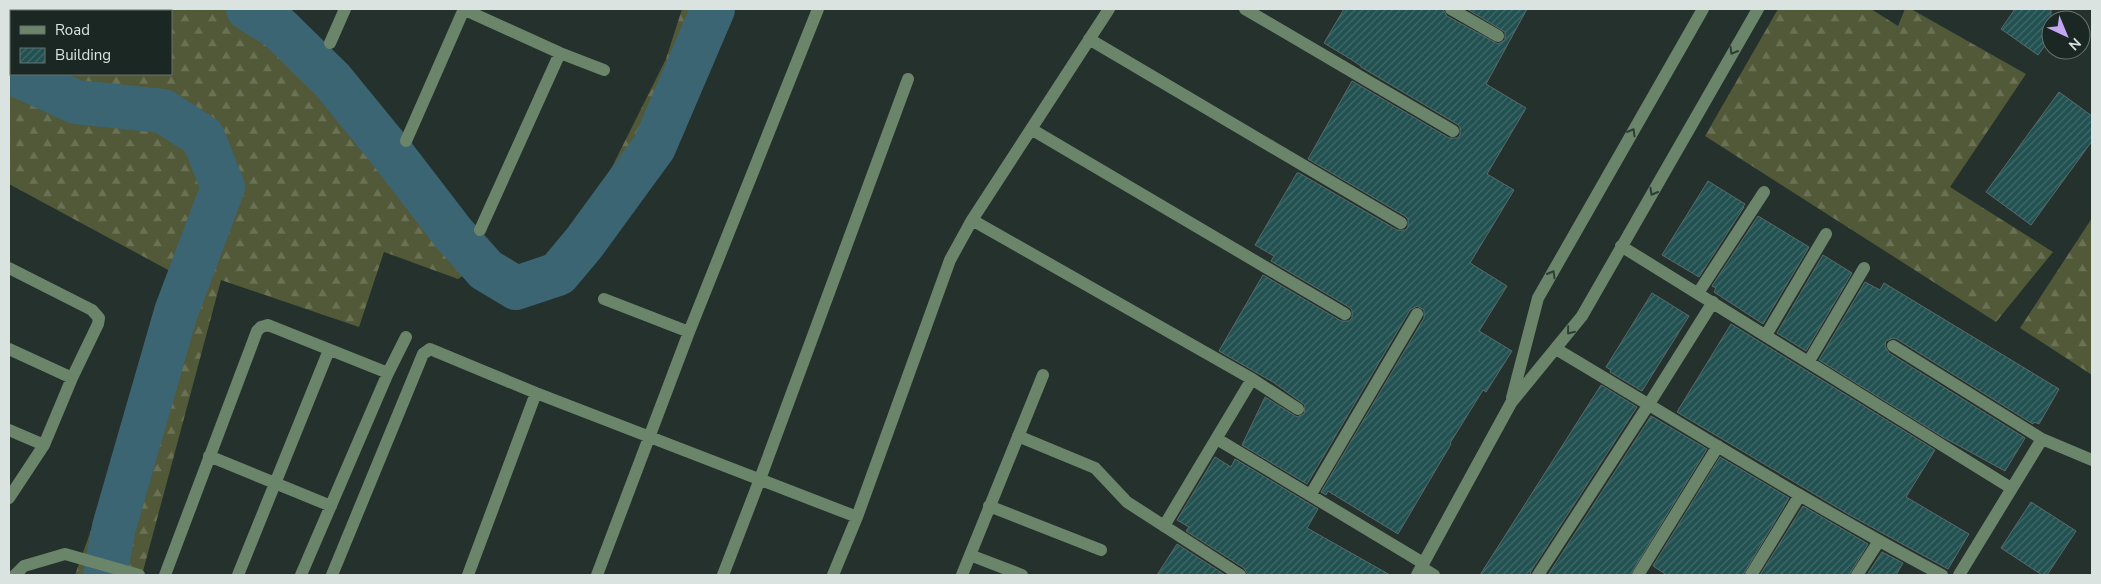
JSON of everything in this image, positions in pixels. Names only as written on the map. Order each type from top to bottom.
[{"type":"street","points":[[330,43],[345,9]]},
{"type":"street","points":[[406,141],[464,9],[604,70]]},
{"type":"street","points":[[597,575],[689,332],[818,9]]},
{"type":"street","points":[[833,575],[857,517],[950,260],[972,220],[1109,9]]},
{"type":"street","points":[[1245,9],[1453,131]]},
{"type":"street","points":[[1451,9],[1498,36]]},
{"type":"street","points":[[1511,403],[1538,298],[1703,9]]},
{"type":"street","points":[[1420,568],[1511,403],[1582,316],[1758,9]]},
{"type":"street","points":[[1089,39],[1401,223]]},
{"type":"street","points":[[480,230],[560,52]]},
{"type":"street","points":[[723,575],[908,79]]},
{"type":"street","points":[[1031,129],[1345,314]]},
{"type":"street","points":[[1698,293],[1764,192]]},
{"type":"street","points":[[972,220],[1252,379],[1298,409]]},
{"type":"street","points":[[1766,335],[1826,234]]},
{"type":"street","points":[[1621,246],[2011,488]]},
{"type":"street","points":[[9,268],[92,310],[99,318],[44,445],[9,498]]},
{"type":"street","points":[[1809,361],[1864,268]]},
{"type":"street","points":[[604,299],[689,332]]},
{"type":"street","points":[[1538,575],[1713,302]]},
{"type":"street","points":[[1311,494],[1418,314]]},
{"type":"street","points":[[165,575],[257,331],[261,327],[268,325],[388,373]]},
{"type":"street","points":[[302,575],[388,373],[406,337]]},
{"type":"street","points":[[1893,346],[2042,439],[2092,460]]},
{"type":"street","points":[[332,575],[426,350],[433,349],[536,393],[857,517]]},
{"type":"street","points":[[1556,349],[1800,495],[1942,575]]},
{"type":"street","points":[[9,350],[72,378]]},
{"type":"street","points":[[238,575],[329,350]]},
{"type":"street","points":[[962,575],[1043,375]]},
{"type":"street","points":[[1164,526],[1252,379]]},
{"type":"street","points":[[468,575],[536,393]]},
{"type":"street","points":[[9,430],[44,445]]},
{"type":"street","points":[[1018,436],[1096,468],[1127,502],[1240,575]]},
{"type":"street","points":[[1217,438],[1311,494],[1420,568],[1434,575]]},
{"type":"street","points":[[1959,575],[2042,439]]},
{"type":"street","points":[[1638,575],[1718,446]]},
{"type":"street","points":[[209,456],[331,506]]},
{"type":"street","points":[[1751,575],[1800,495]]},
{"type":"street","points":[[989,506],[1101,550]]},
{"type":"street","points":[[1857,575],[1879,541]]},
{"type":"street","points":[[15,575],[24,566],[65,554],[139,575]]},
{"type":"street","points":[[970,554],[1022,575]]},
{"type":"green space","points":[[9,9],[279,9],[451,203],[493,256],[458,279],[384,252],[359,327],[221,280],[142,575],[75,575],[110,477],[170,271],[9,184]]},
{"type":"green space","points":[[682,9],[725,9],[648,170],[593,265],[587,217],[666,59]]},
{"type":"green space","points":[[1778,9],[1871,9],[1898,26],[1905,9],[1911,9],[2026,74],[1950,187],[2053,252],[1996,322],[1705,136]]},
{"type":"green space","points":[[2092,218],[2092,375],[2020,328]]},
{"type":"building","points":[[1344,9],[1443,9],[1447,16],[1498,44],[1505,40],[1505,32],[1467,9],[1527,9],[1486,84],[1526,108],[1487,174],[1514,190],[1470,263],[1507,286],[1479,331],[1512,351],[1486,392],[1483,390],[1398,534],[1328,491],[1326,495],[1321,492],[1424,318],[1424,310],[1417,306],[1410,310],[1307,484],[1242,445],[1265,397],[1297,417],[1304,414],[1305,405],[1273,382],[1219,351],[1263,275],[1341,321],[1349,321],[1352,318],[1352,310],[1349,307],[1271,261],[1274,256],[1255,245],[1297,173],[1397,230],[1405,230],[1408,227],[1408,219],[1405,216],[1308,159],[1352,81],[1449,138],[1457,138],[1460,135],[1460,127],[1457,124],[1324,43]]},
{"type":"building","points":[[2015,9],[2051,9],[2041,10],[2041,51],[2038,55],[2001,29]]},
{"type":"building","points":[[2059,92],[2092,116],[2092,141],[2031,225],[1986,192]]},
{"type":"building","points":[[1708,181],[1745,204],[1699,277],[1662,255]]},
{"type":"building","points":[[1758,216],[1809,247],[1763,324],[1714,292],[1716,288],[1712,286]]},
{"type":"building","points":[[1823,255],[1852,273],[1806,351],[1777,333]]},
{"type":"building","points":[[1865,282],[1880,290],[1884,283],[2059,389],[2039,424],[2034,422],[2033,424],[1897,339],[1893,338],[1886,341],[1885,346],[1889,353],[2025,438],[2005,471],[1943,437],[1819,360]]},
{"type":"building","points":[[1652,293],[1689,316],[1642,391],[1610,372],[1611,370],[1606,367]]},
{"type":"building","points":[[1731,324],[1935,450],[1906,497],[1969,534],[1948,569],[1848,514],[1677,412]]},
{"type":"building","points":[[1601,385],[1637,407],[1530,575],[1480,575]]},
{"type":"building","points":[[1651,416],[1707,449],[1630,575],[1548,575]]},
{"type":"building","points":[[1215,457],[1231,467],[1235,459],[1318,509],[1307,528],[1390,575],[1248,575],[1244,568],[1186,531],[1189,527],[1177,520]]},
{"type":"building","points":[[1720,457],[1789,498],[1743,575],[1667,575],[1653,566]]},
{"type":"building","points":[[2031,502],[2076,531],[2047,575],[2042,575],[2001,548]]},
{"type":"building","points":[[1803,506],[1868,544],[1849,575],[1760,575]]},
{"type":"building","points":[[1177,544],[1225,575],[1157,575]]},
{"type":"building","points":[[1882,552],[1903,563],[1896,575],[1867,575]]},
{"type":"waterway","points":[[248,9],[279,28],[332,80],[453,233],[486,270],[516,288],[558,274],[584,243],[654,147],[713,9]]},
{"type":"waterway","points":[[17,75],[76,102],[163,111],[203,137],[223,187],[176,312],[114,527],[105,575]]}]
